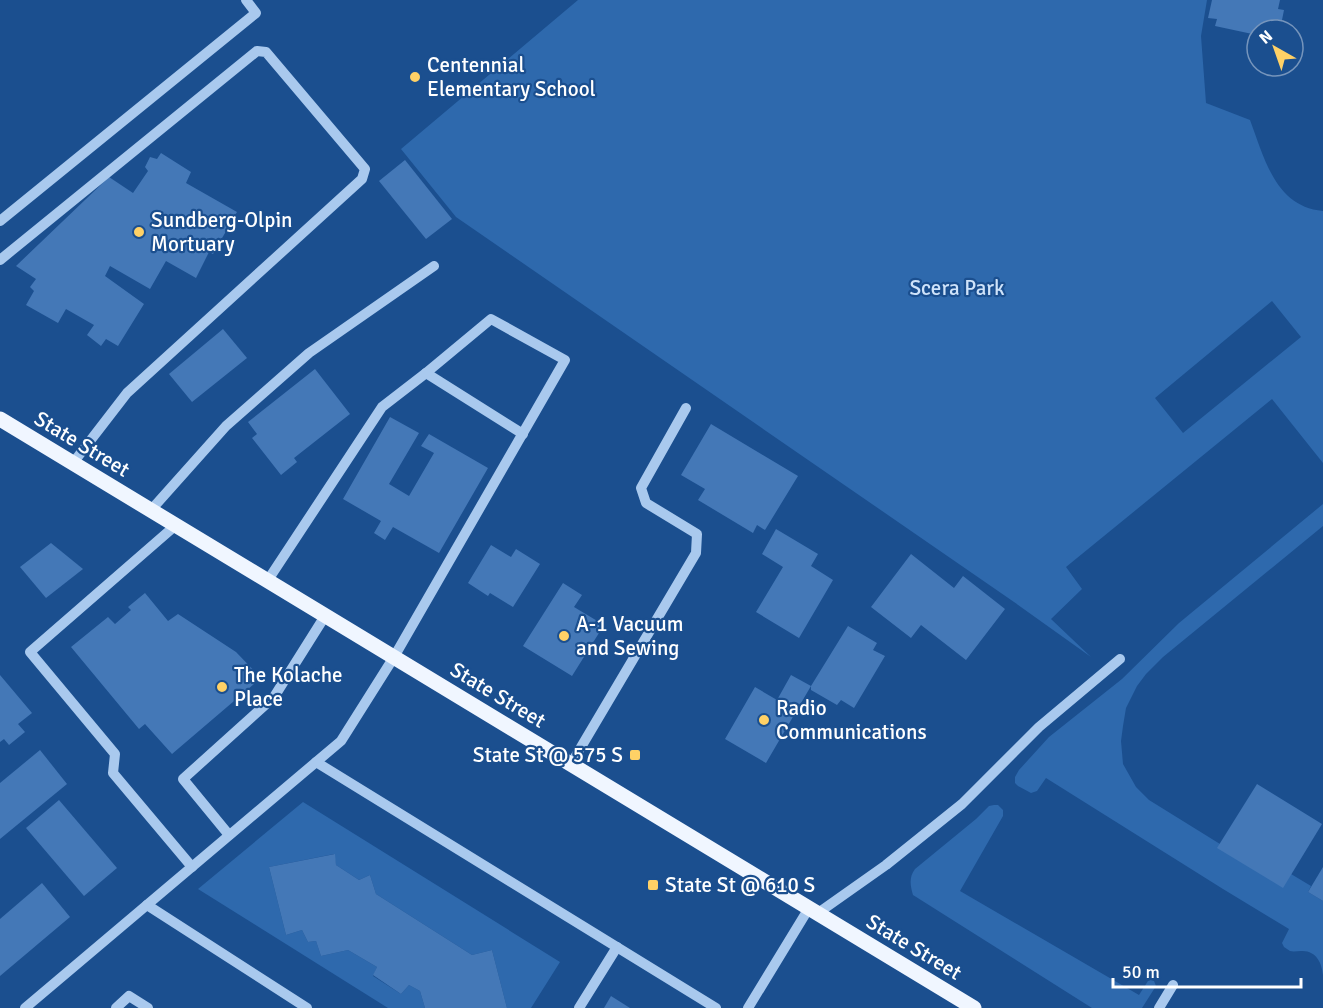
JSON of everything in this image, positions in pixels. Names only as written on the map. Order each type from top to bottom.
[{"type":"main road","name":"State Street","points":[[1,423],[73,463],[268,580],[974,1008]]},
{"type":"lane","points":[[0,221],[256,13],[246,0]]},
{"type":"lane","points":[[0,260],[257,51],[266,52],[365,169],[362,180],[127,393],[73,463]]},
{"type":"lane","points":[[151,510],[226,426],[309,353],[434,266]]},
{"type":"lane","points":[[26,1008],[341,741],[394,657],[565,360],[491,318],[382,407],[268,580]]},
{"type":"lane","points":[[426,373],[523,434]]},
{"type":"lane","points":[[571,764],[696,553],[697,534],[646,503],[641,488],[686,408]]},
{"type":"lane","points":[[176,525],[30,652],[116,754],[113,773],[192,867]]},
{"type":"lane","points":[[229,836],[183,779],[274,697],[325,616]]},
{"type":"lane","points":[[748,1008],[814,911],[886,865],[962,804],[1039,727],[1120,659]]},
{"type":"lane","points":[[316,762],[716,1008]]},
{"type":"lane","points":[[147,905],[307,1008]]},
{"type":"lane","points":[[579,1008],[617,948]]},
{"type":"lane","points":[[1159,1008],[1173,986]]},
{"type":"lane","points":[[116,1008],[129,996],[148,1008]]},
{"type":"green space","name":"Scera Park","points":[[578,0],[1207,0],[1201,36],[1206,103],[1250,120],[1267,164],[1282,190],[1293,200],[1323,211],[1323,463],[1272,399],[1066,567],[1082,589],[1051,619],[1091,657],[456,217],[401,149]],"holes":[[[1272,301],[1301,337],[1183,433],[1155,398]]]},
{"type":"green space","points":[[1323,504],[1323,526],[1163,657],[1146,674],[1126,708],[1121,741],[1123,764],[1136,787],[1149,800],[1220,844],[1291,874],[1311,886],[1308,892],[1323,901],[1323,975],[1320,962],[1314,955],[1306,951],[1290,951],[1284,947],[1282,943],[1289,929],[1046,778],[1037,791],[1031,793],[1015,783],[1015,777],[1049,737],[1122,679],[1179,623]]},
{"type":"green space","points":[[303,802],[560,962],[531,1008],[507,1008],[492,950],[472,955],[376,894],[370,875],[359,880],[336,865],[334,854],[269,867],[286,935],[302,930],[308,942],[316,941],[321,956],[348,950],[377,967],[373,976],[401,994],[409,985],[420,991],[425,1008],[388,1008],[198,889]]},
{"type":"green space","points":[[998,805],[1003,810],[1003,816],[960,891],[1139,995],[1148,981],[1154,981],[1156,986],[1142,1008],[1092,1008],[913,895],[911,881],[915,869],[989,806]]},
{"type":"building","points":[[1212,0],[1280,0],[1278,9],[1284,10],[1282,18],[1245,18],[1245,32],[1215,26],[1217,19],[1208,18]]},
{"type":"building","name":"Sundberg-Olpin Mortuary","points":[[161,153],[191,172],[186,183],[237,212],[213,254],[209,252],[196,278],[166,261],[150,289],[110,266],[105,276],[144,304],[118,346],[106,339],[101,346],[87,335],[94,325],[66,309],[58,323],[26,305],[34,291],[30,287],[36,279],[16,266],[109,177],[133,193],[148,171],[145,167],[150,157],[157,159]]},
{"type":"building","points":[[405,160],[452,219],[426,239],[379,181]]},
{"type":"building","points":[[223,329],[247,358],[192,402],[169,374]]},
{"type":"building","points":[[315,369],[350,414],[294,458],[297,462],[281,475],[252,438],[257,434],[248,422]]},
{"type":"building","points":[[390,417],[419,433],[389,484],[409,496],[434,453],[421,446],[429,434],[488,468],[439,553],[393,527],[385,540],[374,533],[381,521],[343,499]]},
{"type":"building","points":[[711,424],[798,476],[765,530],[757,525],[753,533],[698,500],[705,489],[681,475]]},
{"type":"building","points":[[776,529],[818,554],[811,566],[833,580],[799,638],[756,612],[783,567],[762,554]]},
{"type":"building","points":[[51,543],[83,569],[46,598],[20,567]]},
{"type":"building","points":[[491,545],[511,557],[516,549],[540,564],[513,607],[490,593],[488,596],[468,583]]},
{"type":"building","points":[[911,554],[954,588],[963,576],[1005,609],[966,660],[921,625],[911,638],[871,607]]},
{"type":"building","name":"A-1 Vacuum and Sewing","points":[[563,583],[582,595],[574,607],[604,625],[572,676],[523,646]]},
{"type":"building","points":[[145,593],[168,621],[178,614],[236,652],[261,678],[172,754],[145,724],[139,729],[71,647],[108,617],[115,624],[131,610],[128,607]]},
{"type":"building","points":[[848,626],[877,643],[873,650],[885,656],[854,708],[841,700],[837,705],[811,690],[811,686]]},
{"type":"building","points":[[0,675],[32,713],[18,724],[25,732],[9,745],[4,739],[0,742]]},
{"type":"building","name":"Radio Communications","points":[[791,675],[811,686],[766,763],[725,739],[755,687],[777,700]]},
{"type":"building","points":[[40,750],[67,784],[0,839],[0,783]]},
{"type":"building","points":[[1257,784],[1322,824],[1283,888],[1217,848]]},
{"type":"building","points":[[59,800],[117,868],[84,896],[26,828]]},
{"type":"building","points":[[335,854],[336,865],[359,880],[370,875],[376,894],[472,955],[492,950],[507,1008],[425,1008],[420,991],[409,985],[401,994],[373,975],[377,967],[348,950],[321,956],[316,941],[308,942],[302,930],[286,935],[269,867]]},
{"type":"building","points":[[1323,867],[1323,901],[1308,892]]},
{"type":"building","points":[[42,883],[70,917],[0,976],[0,919]]},
{"type":"building","points":[[611,996],[630,1008],[604,1008]]},
{"type":"place","name":"Centennial Elementary School","points":[[415,77]]},
{"type":"place","name":"Sundberg-Olpin Mortuary","points":[[139,232]]},
{"type":"place","name":"A-1 Vacuum and Sewing","points":[[564,636]]},
{"type":"place","name":"The Kolache Place","points":[[222,687]]},
{"type":"place","name":"Radio Communications","points":[[764,720]]},
{"type":"place","name":"State St @ 575 S","points":[[635,755]]},
{"type":"place","name":"State St @ 610 S","points":[[653,885]]}]
